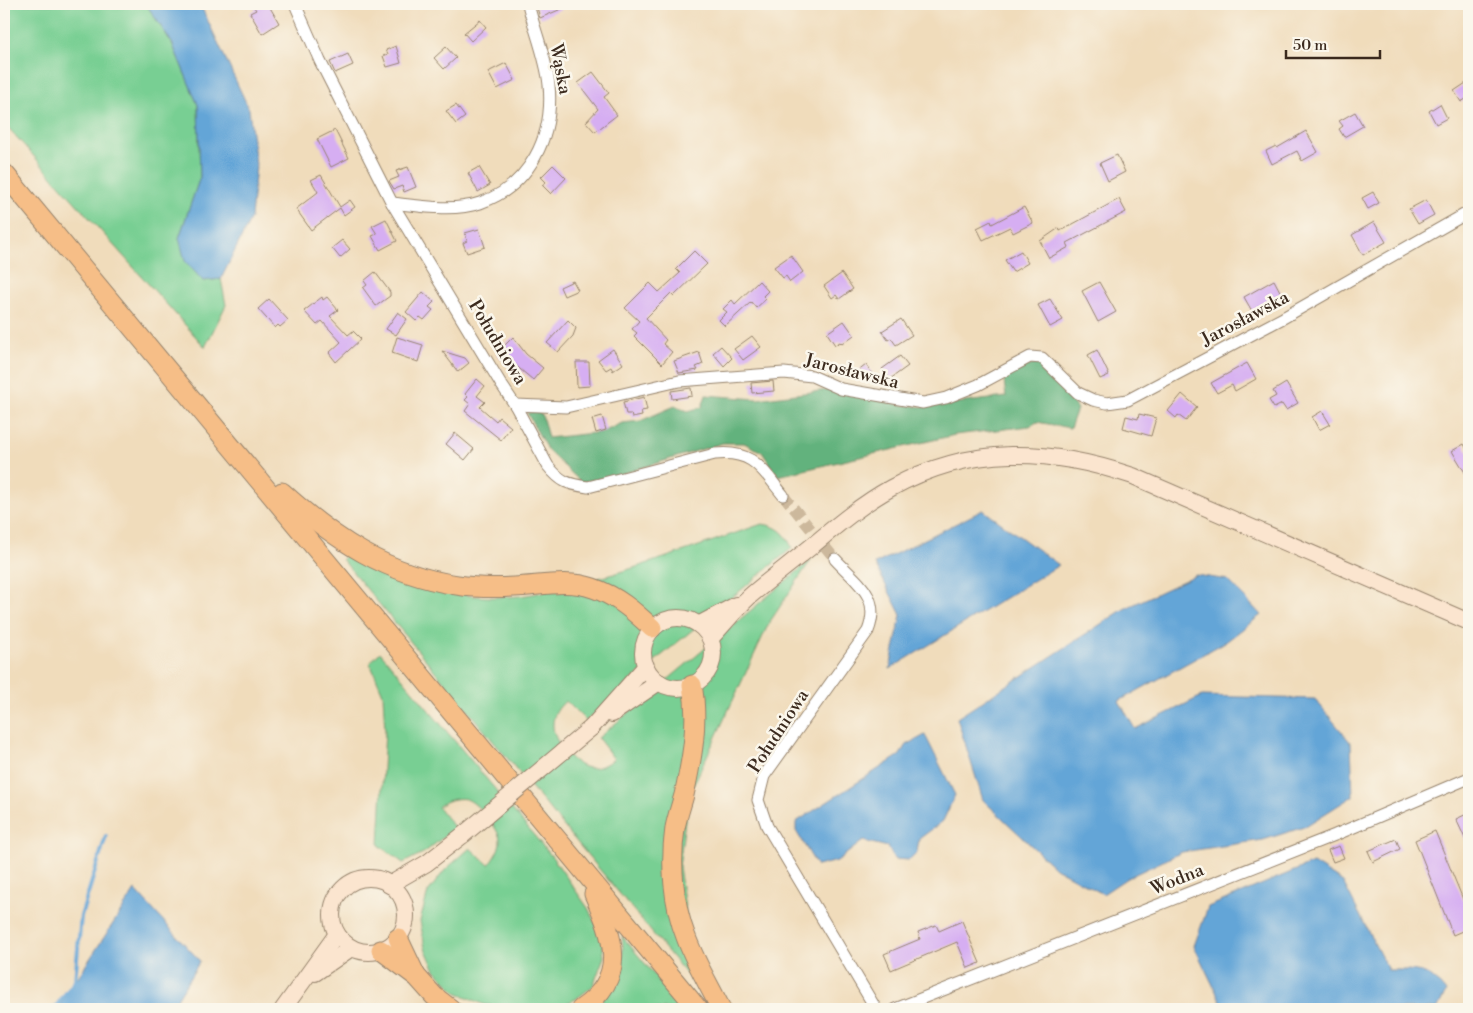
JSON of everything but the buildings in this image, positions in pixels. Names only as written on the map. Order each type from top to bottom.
[{"type":"main road","points":[[4,173],[698,1009]]},
{"type":"main road","points":[[232,447],[327,531],[353,548],[389,566],[426,579],[459,586],[492,588],[571,583],[592,587],[610,595],[631,609],[652,628]]},
{"type":"main road","points":[[711,638],[749,598],[853,512],[893,487],[933,470],[966,460],[1002,455],[1039,454],[1088,462],[1134,476],[1469,622]]},
{"type":"main road","points":[[700,624],[749,598]]},
{"type":"main road","points":[[680,617],[700,624],[711,638],[714,652],[712,666],[704,677],[692,685],[679,688],[659,682],[646,666],[643,650],[652,628],[660,622],[680,617]]},
{"type":"main road","points":[[591,728],[646,666]]},
{"type":"main road","points":[[389,885],[427,863],[591,728],[659,682]]},
{"type":"main road","points":[[692,685],[695,701],[695,727],[692,758],[675,827],[674,880],[677,906],[686,937],[721,1009]]},
{"type":"main road","points":[[402,900],[427,863]]},
{"type":"main road","points":[[581,1009],[602,988],[611,969],[613,954],[609,929],[586,874]]},
{"type":"main road","points":[[366,879],[378,880],[389,885],[402,900],[406,920],[398,938],[381,950],[361,951],[351,948],[337,934],[332,910],[336,898],[354,882],[366,879]]},
{"type":"main road","points":[[283,1009],[337,934]]},
{"type":"main road","points":[[398,938],[417,977]]},
{"type":"main road","points":[[305,980],[351,948]]},
{"type":"main road","points":[[381,950],[417,977],[434,996],[451,1009]]},
{"type":"street","name":"Południowa","points":[[295,4],[320,61],[392,203],[515,405],[548,466],[567,484],[588,487],[715,454],[733,452],[747,457],[763,470],[783,495]]},
{"type":"street","name":"Wąska","points":[[392,203],[448,207],[478,203],[505,192],[538,155],[548,128],[550,106],[549,83],[528,4]]},
{"type":"street","name":"Jarosławska","points":[[515,405],[566,407],[679,381],[784,373],[812,376],[842,389],[896,400],[923,403],[946,398],[978,385],[1030,357],[1042,358],[1078,393],[1093,400],[1107,403],[1128,400],[1284,318],[1469,212]]},
{"type":"street","name":"Południowa","points":[[835,559],[870,597],[873,618],[868,631],[764,776],[758,800],[767,826],[876,1009]]},
{"type":"street","name":"Wodna","points":[[896,1009],[1335,835],[1469,778]]},
{"type":"green space","points":[[4,4],[146,4],[172,43],[198,105],[200,177],[179,238],[203,281],[221,279],[226,305],[205,347],[4,123]]},
{"type":"green space","points":[[1043,363],[1077,409],[1070,428],[1037,422],[1030,426],[955,435],[778,476],[762,452],[744,443],[723,443],[611,477],[581,482],[548,451],[527,413],[535,411],[542,415],[548,438],[603,432],[622,423],[640,421],[675,406],[688,411],[702,407],[706,395],[757,399],[828,390],[903,405],[925,407],[1006,397],[1004,381],[1020,367]]},
{"type":"green space","points":[[762,524],[773,526],[781,531],[792,548],[633,679],[586,721],[566,701],[557,711],[553,721],[556,738],[565,752],[576,763],[589,768],[596,768],[611,761],[614,759],[598,738],[811,560],[769,623],[693,786],[687,805],[679,867],[694,970],[688,976],[342,559],[347,554],[403,579],[443,591],[483,597],[518,596],[548,591],[614,574]]},
{"type":"green space","points":[[380,652],[553,858],[588,908],[602,937],[604,957],[593,986],[576,999],[554,1009],[485,1005],[456,992],[435,970],[425,948],[420,921],[428,892],[445,870],[470,848],[489,865],[498,850],[500,840],[492,823],[476,805],[466,799],[455,799],[447,801],[438,807],[455,828],[425,852],[403,863],[379,845],[385,731],[383,694],[370,663]]},
{"type":"green space","points":[[622,936],[683,1009],[595,1009],[618,976],[623,947]]},
{"type":"water","points":[[146,4],[200,4],[249,109],[256,165],[251,218],[221,279],[203,281],[185,261],[179,238],[200,177],[198,105],[172,43]]},
{"type":"water","points":[[983,510],[1059,565],[890,669],[901,615],[875,564]]},
{"type":"water","points":[[1196,575],[1228,580],[1261,615],[1227,641],[1119,701],[1135,729],[1202,696],[1315,699],[1351,743],[1353,796],[1304,827],[1263,840],[1182,852],[1127,878],[1103,894],[1055,868],[983,800],[957,718],[1124,609]]},
{"type":"water","points":[[925,735],[955,795],[943,821],[919,839],[917,852],[909,860],[894,859],[888,847],[863,841],[837,861],[817,866],[796,831],[796,822],[900,755],[905,746]]},
{"type":"water","points":[[1313,863],[1343,882],[1388,970],[1406,970],[1427,974],[1446,992],[1437,1009],[1224,1008],[1194,946],[1208,907]]},
{"type":"water","points":[[135,890],[200,961],[171,1009],[57,1009]]},
{"type":"waterway","points":[[54,1009],[75,981],[81,916],[106,836]]},
{"type":"tunnel","points":[[783,495],[835,559]]}]
